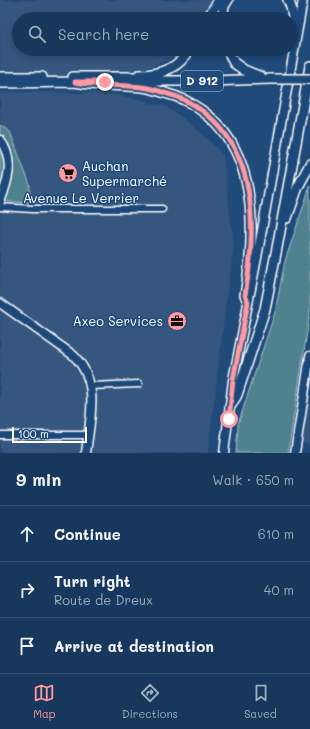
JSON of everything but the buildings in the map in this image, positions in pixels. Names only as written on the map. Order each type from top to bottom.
[{"type":"main road","points":[[211,12],[218,0]]},
{"type":"main road","points":[[223,12],[224,6],[228,0]]},
{"type":"main road","points":[[288,0],[292,12]]},
{"type":"main road","points":[[298,21],[303,0]]},
{"type":"main road","points":[[113,77],[121,75],[147,75],[161,73],[178,63],[184,56]]},
{"type":"main road","points":[[230,56],[234,63],[244,70],[267,79]]},
{"type":"main road","points":[[224,453],[233,380],[257,258],[290,56]]},
{"type":"main road","points":[[230,407],[237,395],[264,309],[278,248],[310,66]]},
{"type":"main road","name":"D 912","points":[[0,77],[211,77],[253,79]]},
{"type":"main road","name":"D 912","points":[[0,83],[310,79]]},
{"type":"main road","points":[[75,82],[143,88],[181,98],[211,117],[227,136],[239,158],[246,178],[250,198],[252,242],[245,295],[248,302]]},
{"type":"main road","points":[[0,140],[7,152],[10,166],[0,202]]},
{"type":"main road","points":[[278,248],[298,187],[310,164]]},
{"type":"main road","points":[[0,303],[73,355],[82,364],[90,386],[92,397],[86,453]]},
{"type":"main road","points":[[295,453],[310,356]]},
{"type":"street","name":"Avenue Le Verrier","points":[[0,207],[39,209],[162,209]]},
{"type":"street","points":[[90,386],[139,384]]},
{"type":"street","points":[[0,435],[88,435]]},
{"type":"shaded area","points":[[0,0],[222,0],[213,12],[12,12],[12,56],[177,56],[134,73],[10,82],[0,79]]},
{"type":"shaded area","points":[[0,92],[106,93],[163,105],[180,116],[208,139],[223,155],[234,246],[208,453],[0,453],[0,201],[9,203],[10,196],[0,128]]},
{"type":"shaded area","points":[[310,392],[310,445],[302,443]]},
{"type":"green space","points":[[0,125],[10,132],[30,185],[29,203],[0,201]]},
{"type":"green space","points":[[310,186],[310,313],[288,453],[236,453],[238,424],[275,312],[285,261]]},
{"type":"place","name":"Auchan Supermarché","points":[[68,173]]},
{"type":"place","name":"Axeo Services","points":[[177,321]]},
{"type":"route","points":[[105,82],[75,82],[143,88],[181,98],[211,117],[227,136],[239,158],[246,178],[250,198],[252,242],[249,274],[245,295],[248,302],[233,380],[229,419]]}]
